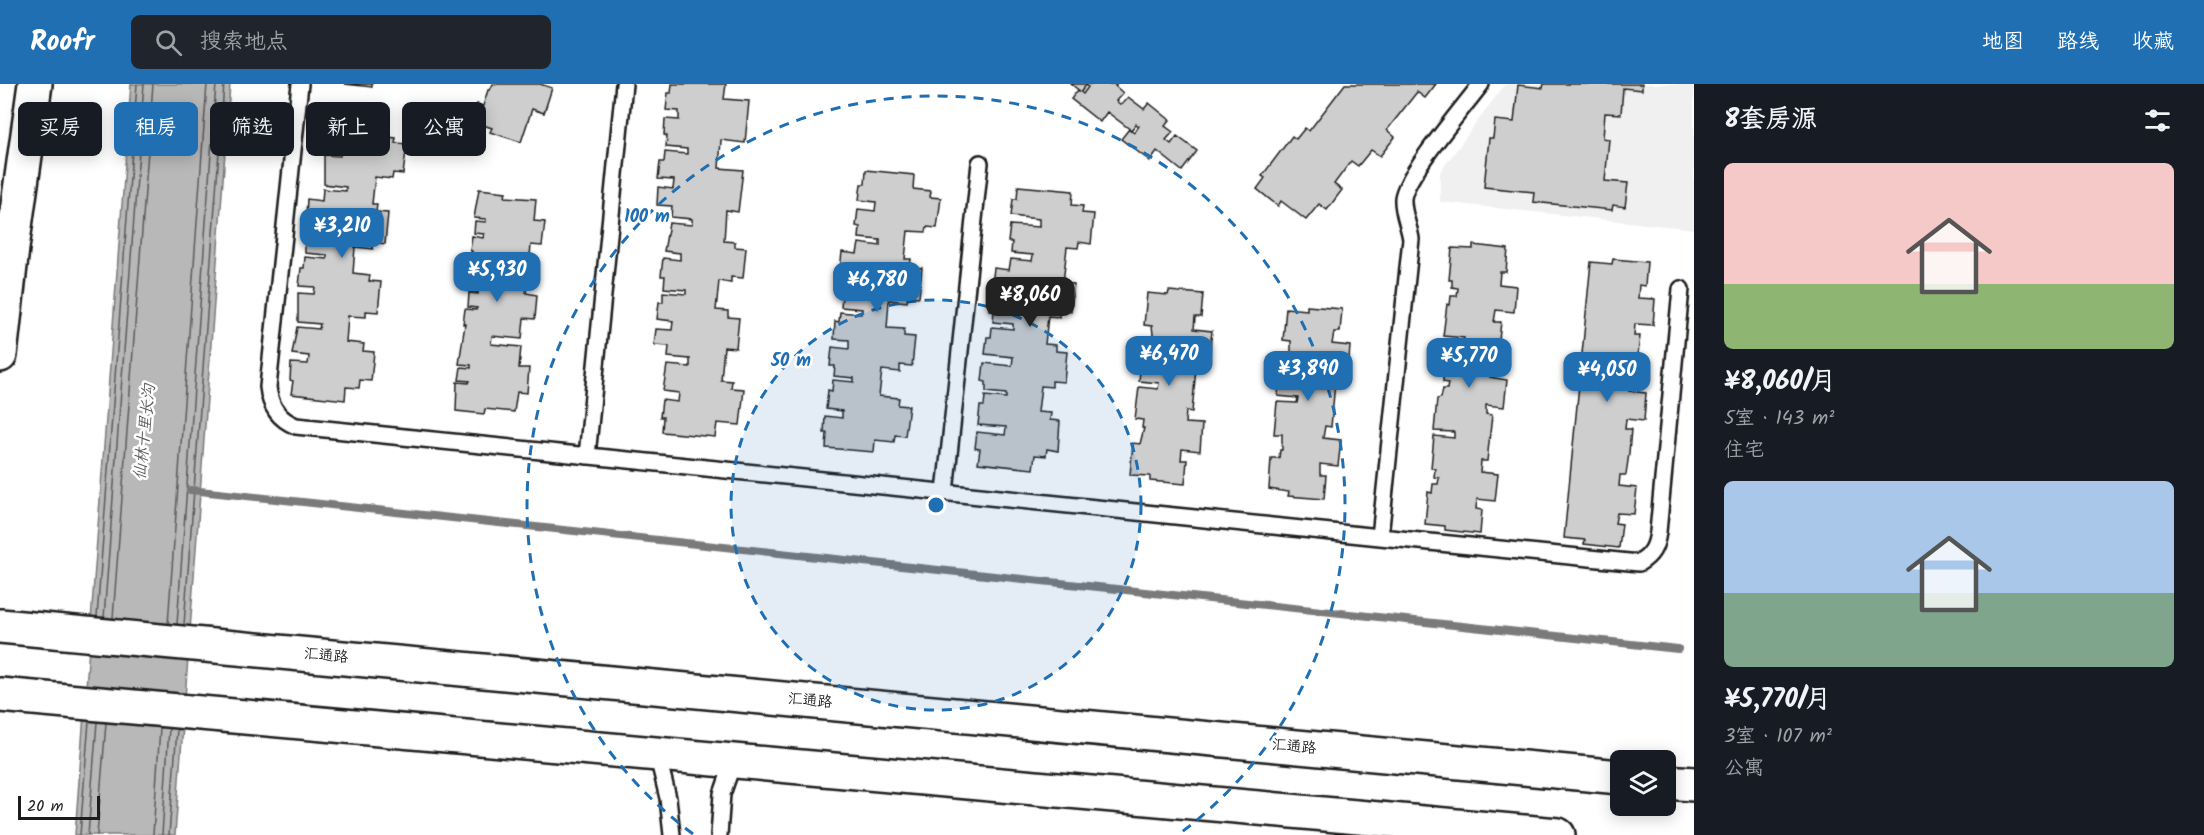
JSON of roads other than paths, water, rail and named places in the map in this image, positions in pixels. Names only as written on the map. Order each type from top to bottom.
[{"type":"main road","points":[[0,355],[12,248],[35,84]]},
{"type":"main road","name":"汇通路","points":[[11,627],[1610,776]]},
{"type":"main road","points":[[8,695],[1558,835]]},
{"type":"main road","points":[[1676,783],[1694,784]]},
{"type":"lane","points":[[300,84],[268,387],[269,399],[274,409],[287,422],[296,426],[1639,563],[1651,554],[1657,544],[1681,289]]},
{"type":"lane","points":[[587,456],[624,84]]},
{"type":"lane","points":[[1380,537],[1411,239],[1403,206],[1403,196],[1411,176],[1482,84]]},
{"type":"lane","points":[[945,492],[980,163]]},
{"type":"lane","points":[[657,753],[668,798],[672,835]]},
{"type":"lane","points":[[719,835],[722,794],[734,760]]},
{"type":"water","name":"仙林十里长沟","points":[[131,84],[230,84],[229,102],[210,102],[210,156],[225,156],[175,835],[75,835],[126,156],[198,156],[198,102],[130,102]]},
{"type":"waterway","points":[[190,490],[1678,649]]}]
